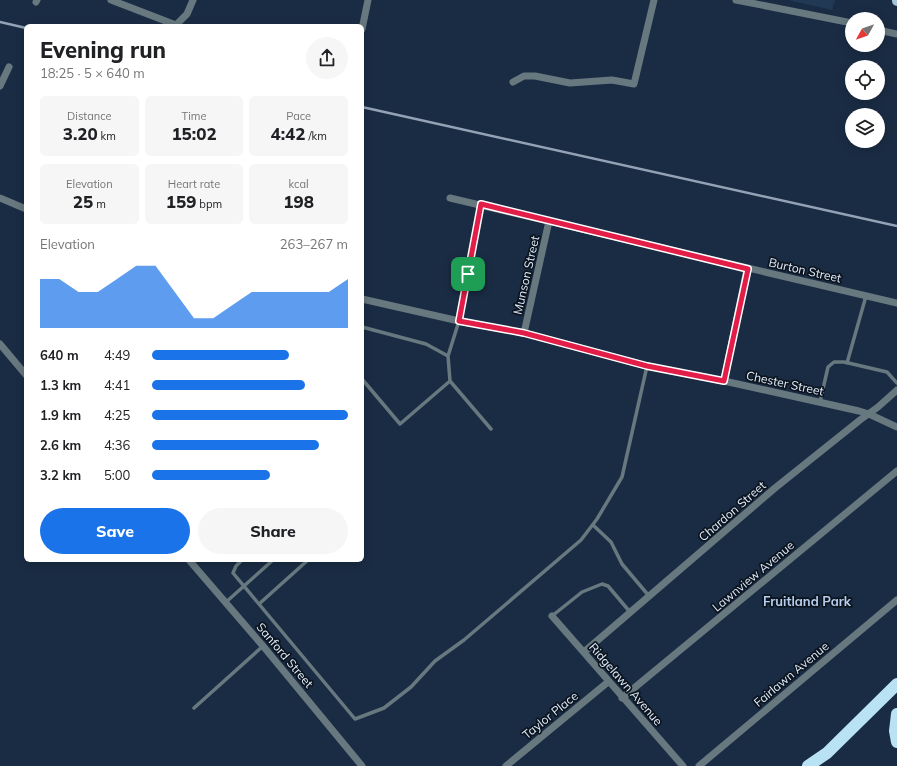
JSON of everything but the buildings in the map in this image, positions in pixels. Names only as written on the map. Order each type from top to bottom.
[{"type":"highway","points":[[808,766],[827,753],[897,684]]},
{"type":"highway","points":[[897,714],[895,731],[897,742]]},
{"type":"street","points":[[111,0],[173,24]]},
{"type":"street","points":[[177,24],[187,14],[193,0]]},
{"type":"street","points":[[363,24],[368,0]]},
{"type":"street","points":[[513,82],[524,76],[535,76],[570,83],[612,80],[634,84],[654,0]]},
{"type":"street","points":[[736,0],[845,22]]},
{"type":"street","points":[[885,31],[897,34]]},
{"type":"street","points":[[0,86],[9,67]]},
{"type":"street","points":[[0,198],[24,208]]},
{"type":"street","name":"Burton Street","points":[[450,198],[481,204],[748,269],[897,303]]},
{"type":"street","name":"Munson Street","points":[[524,333],[549,221]]},
{"type":"street","points":[[724,381],[748,269]]},
{"type":"street","name":"Chester Street","points":[[364,299],[459,321],[524,333],[647,366],[820,402],[869,414],[897,427]]},
{"type":"street","points":[[0,344],[24,373]]},
{"type":"street","name":"Chardon Street","points":[[584,652],[775,488],[897,390]]},
{"type":"street","name":"Lawnview Avenue","points":[[622,698],[897,471]]},
{"type":"street","name":"Sanford Street","points":[[191,562],[263,646],[362,766]]},
{"type":"street","name":"Fairlawn Avenue","points":[[699,766],[897,600]]},
{"type":"street","name":"Ridgelawn Avenue","points":[[552,616],[608,682],[683,766]]},
{"type":"street","name":"Taylor Place","points":[[506,766],[608,682]]},
{"type":"lane","points":[[481,204],[459,321],[448,356],[450,381],[491,429]]},
{"type":"lane","points":[[847,363],[866,296]]},
{"type":"lane","points":[[364,328],[426,344],[448,356]]},
{"type":"lane","points":[[820,402],[828,367],[838,361],[887,372],[897,383]]},
{"type":"lane","points":[[240,562],[236,566],[233,573],[355,719],[384,708],[411,686],[435,661],[464,640],[581,540],[593,525],[622,477],[647,366]]},
{"type":"lane","points":[[364,381],[400,424],[450,381]]},
{"type":"lane","points":[[593,525],[610,542],[622,564],[649,596]]},
{"type":"lane","points":[[225,603],[271,562]]},
{"type":"lane","points":[[259,604],[306,562]]},
{"type":"lane","points":[[552,616],[582,592],[602,584],[608,586],[630,612]]},
{"type":"lane","points":[[194,708],[263,646]]},
{"type":"shaded area","points":[[788,0],[835,0],[832,10]]},
{"type":"railway","points":[[0,22],[24,28]]},
{"type":"railway","points":[[364,107],[897,226]]},
{"type":"district","name":"Fruitland Park","points":[[807,601]]},
{"type":"route","points":[[481,204],[748,269],[724,381],[647,366],[524,333],[459,321],[468,274],[481,204]]}]
